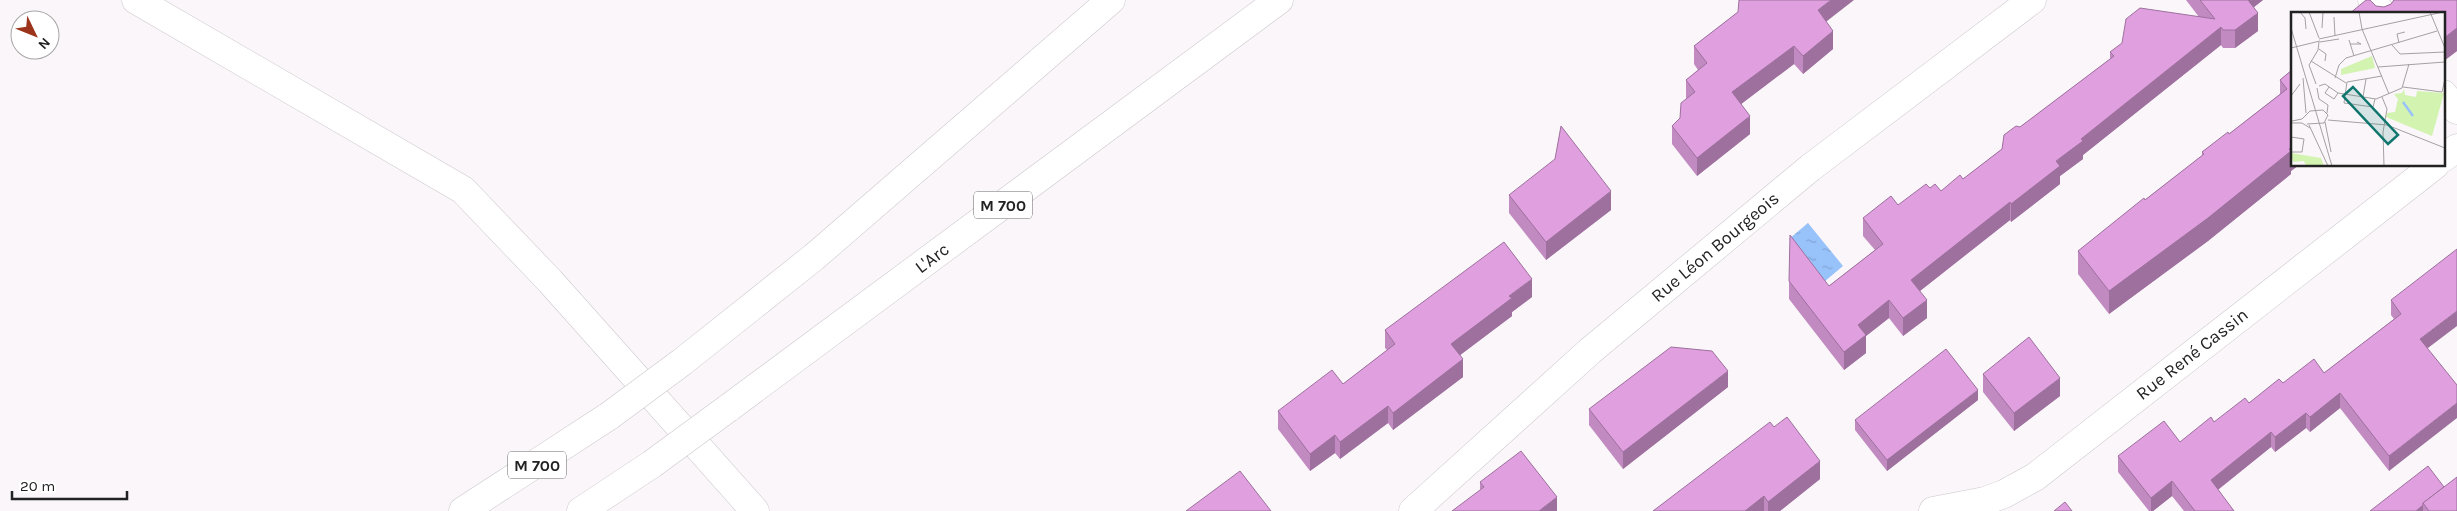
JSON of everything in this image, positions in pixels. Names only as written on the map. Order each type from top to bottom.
[{"type":"main road","points":[[136,0],[462,190],[550,281],[755,511]]},
{"type":"main road","name":"M 700","points":[[463,511],[609,416],[682,362],[814,256],[1111,0]]},
{"type":"main road","name":"L'Arc","points":[[581,511],[652,464],[728,409],[1279,0]]},
{"type":"main road","name":"Rue Léon Bourgeois","points":[[1413,511],[1590,351],[1810,168],[2032,0]]},
{"type":"main road","points":[[2372,0],[2381,12]]},
{"type":"main road","points":[[2444,95],[2457,110]]},
{"type":"main road","points":[[2444,157],[2457,148]]},
{"type":"main road","name":"Rue René Cassin","points":[[1933,511],[1985,501],[2004,494],[2035,476],[2434,166]]},
{"type":"water","points":[[1808,223],[1843,266],[1824,282],[1789,239]]},
{"type":"building","points":[[1739,0],[1831,0],[1818,10],[1833,31],[1803,56],[1794,46],[1732,92],[1750,116],[1697,158],[1672,126],[1680,118],[1681,103],[1695,92],[1686,80],[1707,63],[1694,46],[1738,12]]},
{"type":"building","points":[[2200,0],[2248,0],[2258,13],[2235,30],[2223,30],[2221,27],[2081,139],[2083,141],[2056,161],[2060,166],[2011,204],[2010,202],[1911,280],[1927,300],[1903,318],[1889,300],[1858,325],[1866,335],[1844,352],[1789,281],[1790,235],[1829,286],[1883,244],[1863,218],[1891,196],[1898,205],[1926,184],[1930,188],[1935,184],[1941,191],[1960,175],[1963,179],[2002,149],[2004,135],[2016,126],[2020,127],[2114,56],[2110,52],[2122,43],[2126,19],[2140,8],[2215,19]]},
{"type":"building","points":[[2366,0],[2370,0],[2376,6],[2384,7],[2391,4],[2394,0],[2457,0],[2457,28],[2444,38],[2444,12],[2351,12]]},
{"type":"building","points":[[2291,71],[2291,148],[2289,149],[2291,151],[2208,218],[2109,291],[2078,251],[2144,198],[2145,200],[2204,154],[2202,152],[2228,132],[2229,134],[2287,89],[2280,80]]},
{"type":"building","points":[[1561,126],[1611,191],[1546,242],[1509,195],[1555,159]]},
{"type":"building","points":[[1504,242],[1532,279],[1509,296],[1512,298],[1451,344],[1463,359],[1393,413],[1388,406],[1340,442],[1335,435],[1310,454],[1278,411],[1332,370],[1343,384],[1395,344],[1385,330]]},
{"type":"building","points":[[2457,249],[2457,311],[2420,339],[2457,385],[2457,403],[2389,456],[2340,393],[2310,417],[2306,413],[2275,437],[2271,432],[2211,480],[2234,511],[2195,511],[2172,481],[2151,498],[2118,456],[2164,421],[2180,442],[2211,417],[2214,422],[2245,398],[2249,403],[2279,379],[2283,383],[2314,359],[2324,373],[2401,314],[2391,300]]},
{"type":"building","points":[[2029,337],[2060,378],[2014,413],[1983,374]]},
{"type":"building","points":[[1671,347],[1712,351],[1728,371],[1623,452],[1589,409]]},
{"type":"building","points":[[1946,349],[1978,390],[1887,460],[1855,420]]},
{"type":"building","points":[[1787,417],[1820,461],[1768,502],[1764,496],[1745,511],[1653,511],[1770,422],[1774,427]]},
{"type":"building","points":[[1521,451],[1557,497],[1539,511],[1452,511],[1484,487],[1480,482]]},
{"type":"building","points":[[2428,466],[2444,487],[2423,503],[2416,511],[2370,511]]},
{"type":"building","points":[[1240,471],[1271,511],[1186,511]]},
{"type":"building","points":[[2457,477],[2457,511],[2429,511],[2423,503]]},
{"type":"building","points":[[2065,502],[2072,511],[2054,511]]}]
